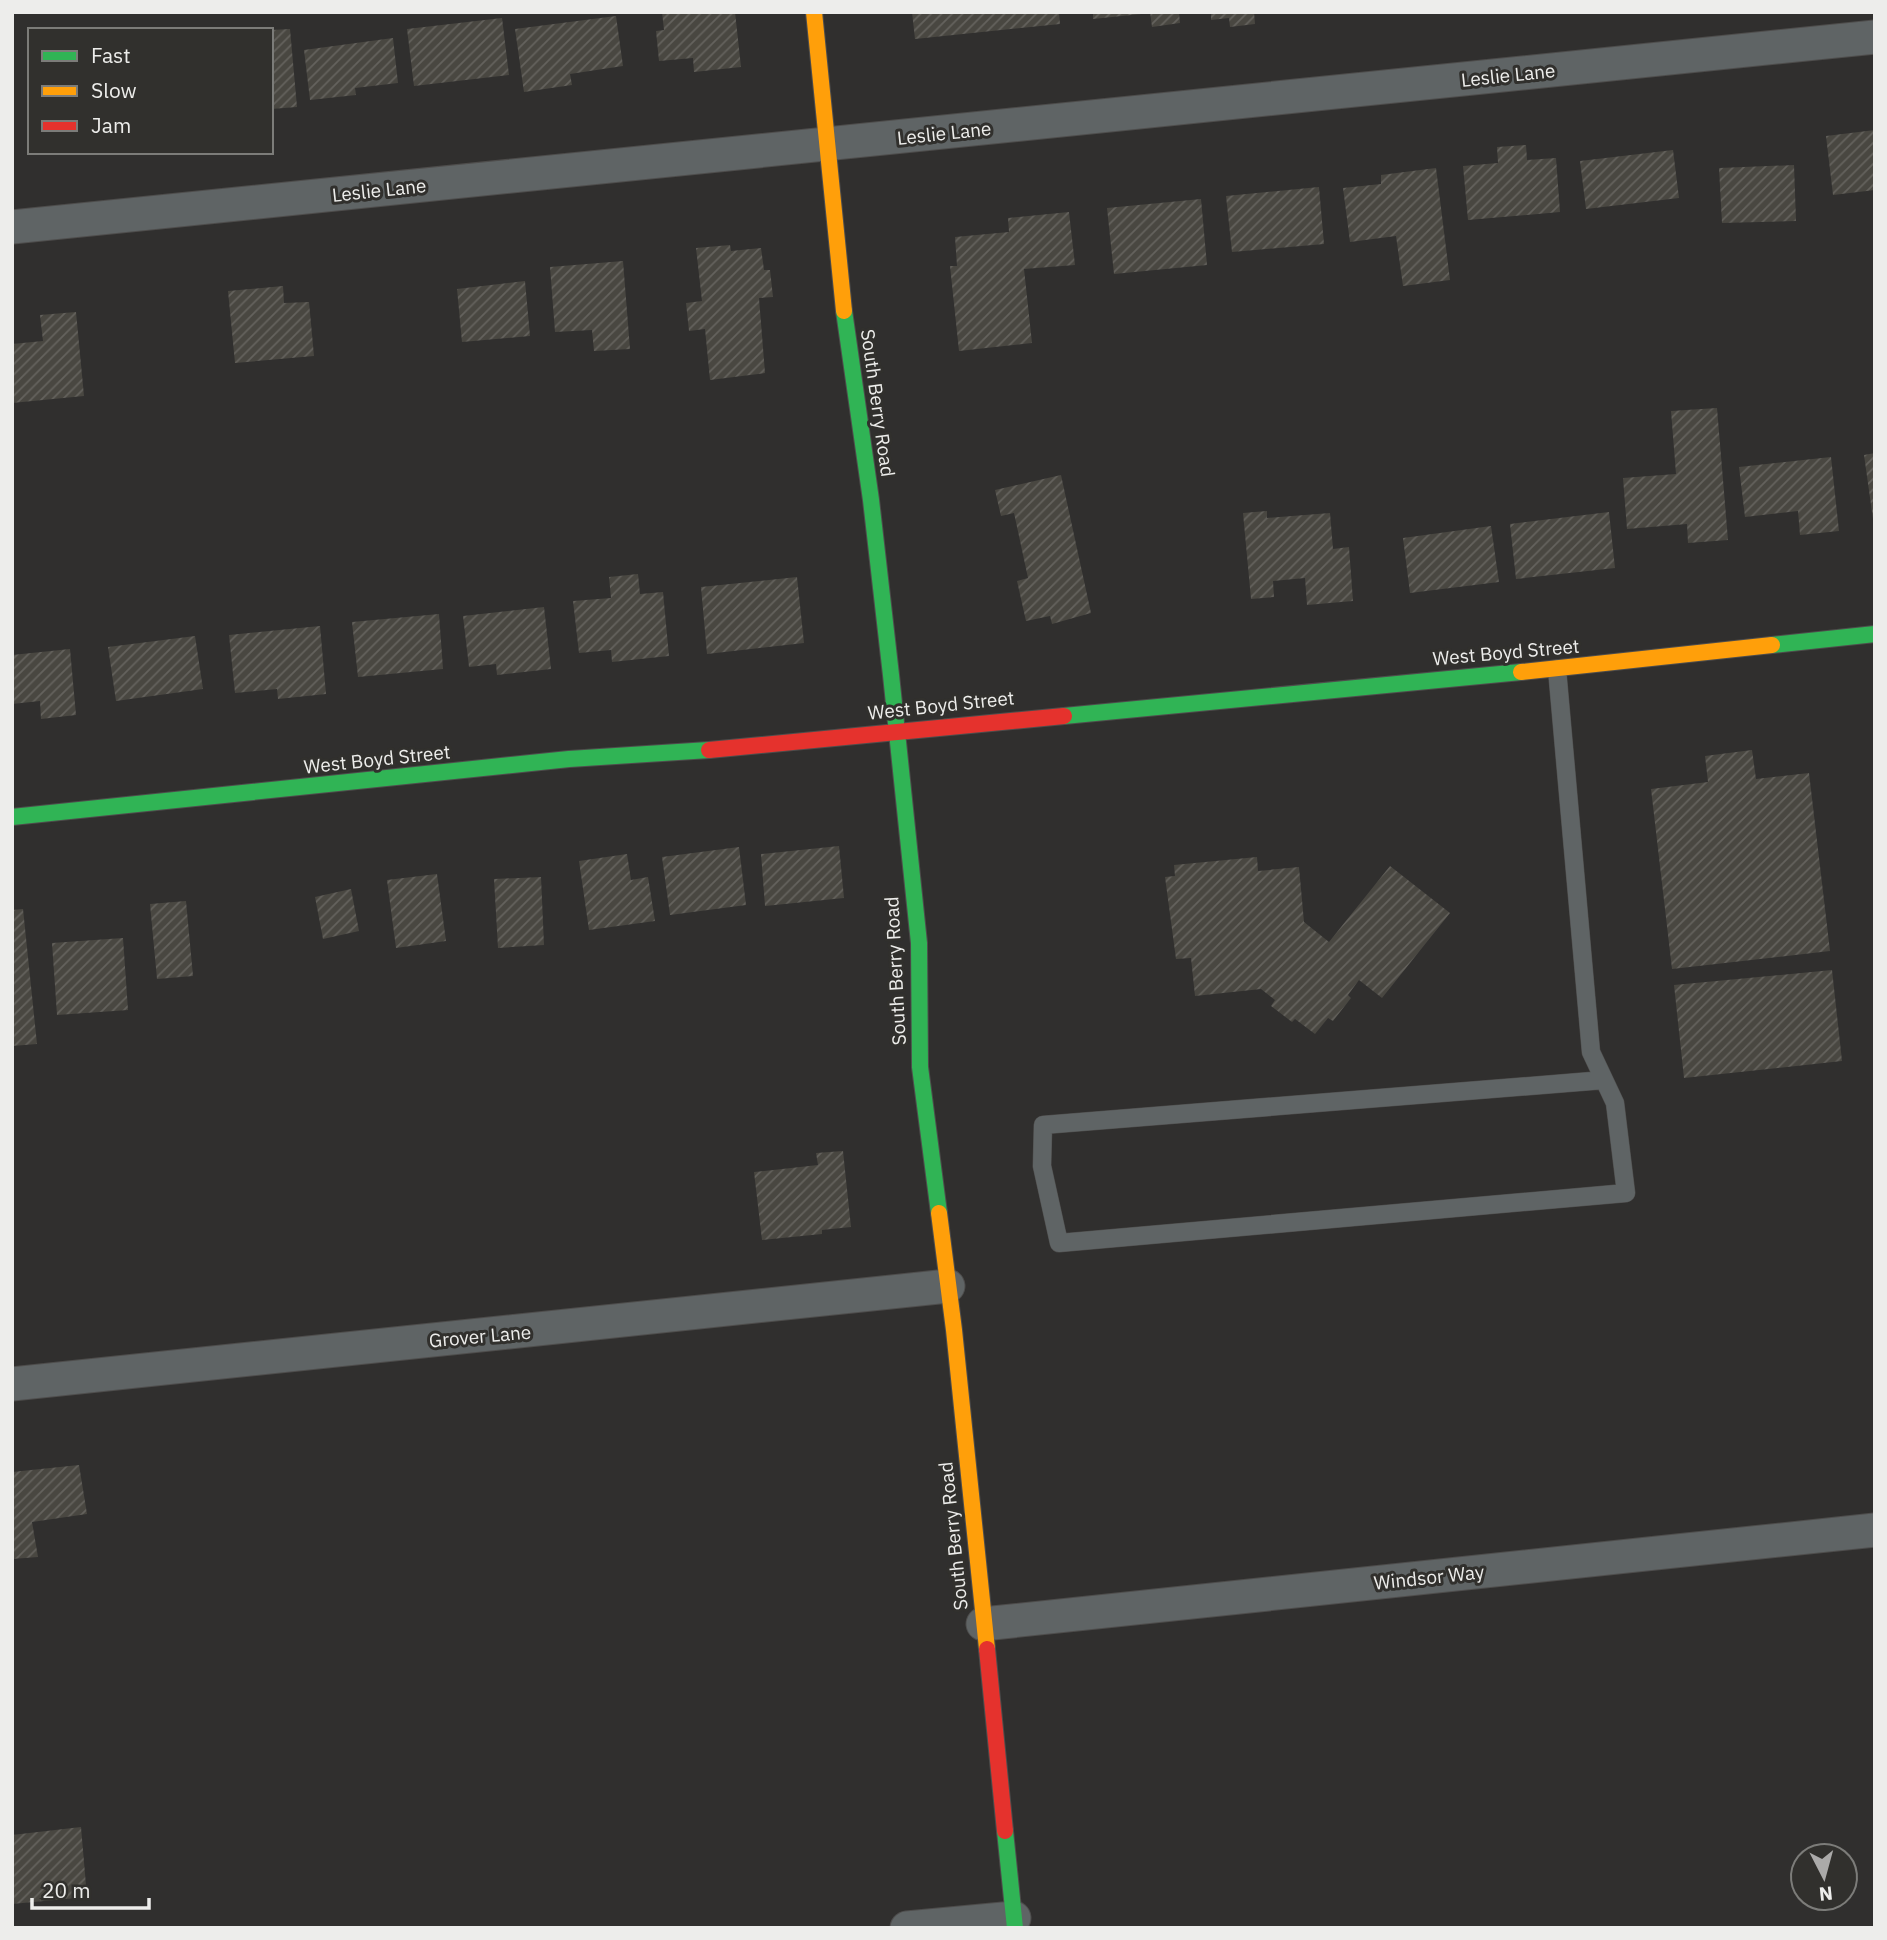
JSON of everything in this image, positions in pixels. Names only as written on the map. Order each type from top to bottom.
[{"type":"street","name":"South Berry Road","points":[[814,12],[845,319],[872,500],[897,731],[919,943],[920,1067],[948,1286],[1015,1923]]},
{"type":"street","name":"Leslie Lane","points":[[12,227],[1875,37]]},
{"type":"street","name":"West Boyd Street","points":[[12,817],[569,759],[662,754],[1557,669],[1875,634]]},
{"type":"street","name":"Grover Lane","points":[[12,1384],[948,1286]]},
{"type":"street","name":"Windsor Way","points":[[983,1625],[1875,1530]]},
{"type":"street","points":[[907,1928],[1015,1923]]},
{"type":"lane","points":[[1557,669],[1591,1052],[1615,1103],[1626,1193],[1059,1243],[1041,1166],[1043,1125],[1604,1080]]},
{"type":"building","points":[[662,12],[735,12],[741,67],[694,72],[693,58],[659,61],[656,31],[664,30]]},
{"type":"building","points":[[912,12],[1059,12],[1060,24],[915,39]]},
{"type":"building","points":[[1093,12],[1141,12],[1141,14],[1093,19]]},
{"type":"building","points":[[1150,12],[1179,12],[1180,23],[1152,27]]},
{"type":"building","points":[[1211,12],[1254,12],[1255,24],[1230,27],[1229,18],[1211,20]]},
{"type":"building","points":[[616,16],[623,66],[570,74],[572,85],[524,92],[515,29]]},
{"type":"building","points":[[502,18],[509,75],[414,86],[407,29]]},
{"type":"building","points":[[290,29],[297,107],[273,109],[273,30]]},
{"type":"building","points":[[393,38],[398,83],[355,88],[356,95],[310,100],[304,50]]},
{"type":"building","points":[[1875,130],[1875,190],[1833,195],[1826,136]]},
{"type":"building","points":[[1526,145],[1527,160],[1556,158],[1560,212],[1468,220],[1463,166],[1498,163],[1497,147]]},
{"type":"building","points":[[1673,150],[1679,198],[1586,209],[1580,161]]},
{"type":"building","points":[[1794,165],[1796,221],[1722,223],[1719,168]]},
{"type":"building","points":[[1436,168],[1450,280],[1403,286],[1396,236],[1350,242],[1343,188],[1381,184],[1381,175]]},
{"type":"building","points":[[1319,187],[1324,244],[1232,252],[1226,196]]},
{"type":"building","points":[[1201,199],[1207,265],[1114,274],[1107,208]]},
{"type":"building","points":[[1069,212],[1075,265],[1024,269],[1032,343],[959,351],[950,266],[957,266],[955,237],[1009,232],[1008,218]]},
{"type":"building","points":[[730,245],[731,251],[761,248],[764,270],[770,270],[773,297],[759,298],[765,373],[710,380],[705,329],[689,331],[686,303],[702,301],[696,248]]},
{"type":"building","points":[[623,261],[630,349],[594,351],[592,330],[555,332],[550,267]]},
{"type":"building","points":[[525,281],[530,336],[462,342],[457,289]]},
{"type":"building","points":[[283,286],[284,303],[309,302],[314,356],[235,363],[228,291]]},
{"type":"building","points":[[76,312],[84,396],[12,403],[12,344],[43,341],[40,315]]},
{"type":"building","points":[[1717,408],[1728,540],[1688,543],[1687,524],[1627,529],[1623,478],[1676,474],[1671,411]]},
{"type":"building","points":[[1875,453],[1875,519],[1873,519],[1864,455]]},
{"type":"building","points":[[1831,457],[1839,531],[1800,535],[1798,511],[1745,517],[1739,467]]},
{"type":"building","points":[[1061,475],[1091,613],[1052,624],[1050,616],[1026,621],[1017,581],[1028,578],[1014,513],[1001,516],[995,490]]},
{"type":"building","points":[[1267,511],[1267,518],[1330,513],[1333,549],[1349,547],[1353,601],[1307,605],[1305,578],[1273,581],[1274,597],[1251,599],[1243,513]]},
{"type":"building","points":[[1609,512],[1615,568],[1516,579],[1510,524]]},
{"type":"building","points":[[1491,526],[1499,582],[1410,593],[1403,538]]},
{"type":"building","points":[[638,574],[640,594],[663,592],[669,656],[612,662],[611,650],[579,653],[573,601],[611,598],[609,577]]},
{"type":"building","points":[[797,577],[804,643],[707,654],[701,587]]},
{"type":"building","points":[[544,607],[551,669],[497,675],[496,664],[469,667],[463,616]]},
{"type":"building","points":[[439,614],[443,669],[358,677],[352,622]]},
{"type":"building","points":[[320,626],[326,694],[278,699],[277,689],[235,693],[229,635]]},
{"type":"building","points":[[195,636],[203,689],[116,701],[108,647]]},
{"type":"building","points":[[70,649],[76,715],[41,719],[40,701],[12,704],[12,655]]},
{"type":"building","points":[[1752,750],[1756,779],[1809,773],[1830,951],[1672,969],[1651,789],[1708,782],[1705,756]]},
{"type":"building","points":[[839,846],[844,898],[765,906],[761,854]]},
{"type":"building","points":[[739,847],[746,905],[670,915],[662,857]]},
{"type":"building","points":[[627,854],[631,880],[648,877],[655,921],[589,930],[579,861]]},
{"type":"building","points":[[1257,857],[1258,871],[1299,867],[1304,922],[1329,942],[1390,866],[1450,913],[1382,998],[1359,980],[1348,995],[1351,998],[1333,1021],[1328,1018],[1315,1034],[1295,1019],[1292,1022],[1271,1006],[1275,1000],[1261,989],[1195,996],[1191,958],[1176,959],[1165,877],[1175,876],[1174,865]]},
{"type":"building","points":[[437,874],[446,941],[396,948],[387,880]]},
{"type":"building","points":[[541,877],[544,945],[498,948],[494,879]]},
{"type":"building","points":[[351,889],[359,931],[323,939],[315,897]]},
{"type":"building","points":[[186,901],[193,976],[157,979],[150,904]]},
{"type":"building","points":[[23,909],[37,1044],[12,1046],[12,910]]},
{"type":"building","points":[[123,938],[128,1010],[57,1015],[52,943]]},
{"type":"building","points":[[1832,970],[1842,1061],[1684,1078],[1674,985]]},
{"type":"building","points":[[843,1151],[851,1227],[822,1230],[822,1234],[762,1240],[754,1172],[818,1165],[816,1153]]},
{"type":"building","points":[[79,1465],[87,1514],[32,1522],[38,1557],[12,1559],[12,1472]]},
{"type":"building","points":[[81,1827],[87,1897],[12,1904],[12,1835]]},
{"type":"traffic: fast","points":[[844,311],[871,500],[891,675],[919,943],[920,1067],[939,1213]]},
{"type":"traffic: fast","points":[[1772,645],[1875,634]]},
{"type":"traffic: fast","points":[[1064,716],[1521,672]]},
{"type":"traffic: fast","points":[[12,817],[569,759],[709,750]]},
{"type":"traffic: fast","points":[[1005,1831],[1015,1928]]},
{"type":"traffic: slow","points":[[814,12],[844,311]]},
{"type":"traffic: slow","points":[[1521,672],[1772,645]]},
{"type":"traffic: slow","points":[[939,1213],[954,1330],[987,1649]]},
{"type":"traffic: jam","points":[[709,750],[1064,716]]},
{"type":"traffic: jam","points":[[987,1649],[1005,1831]]}]
